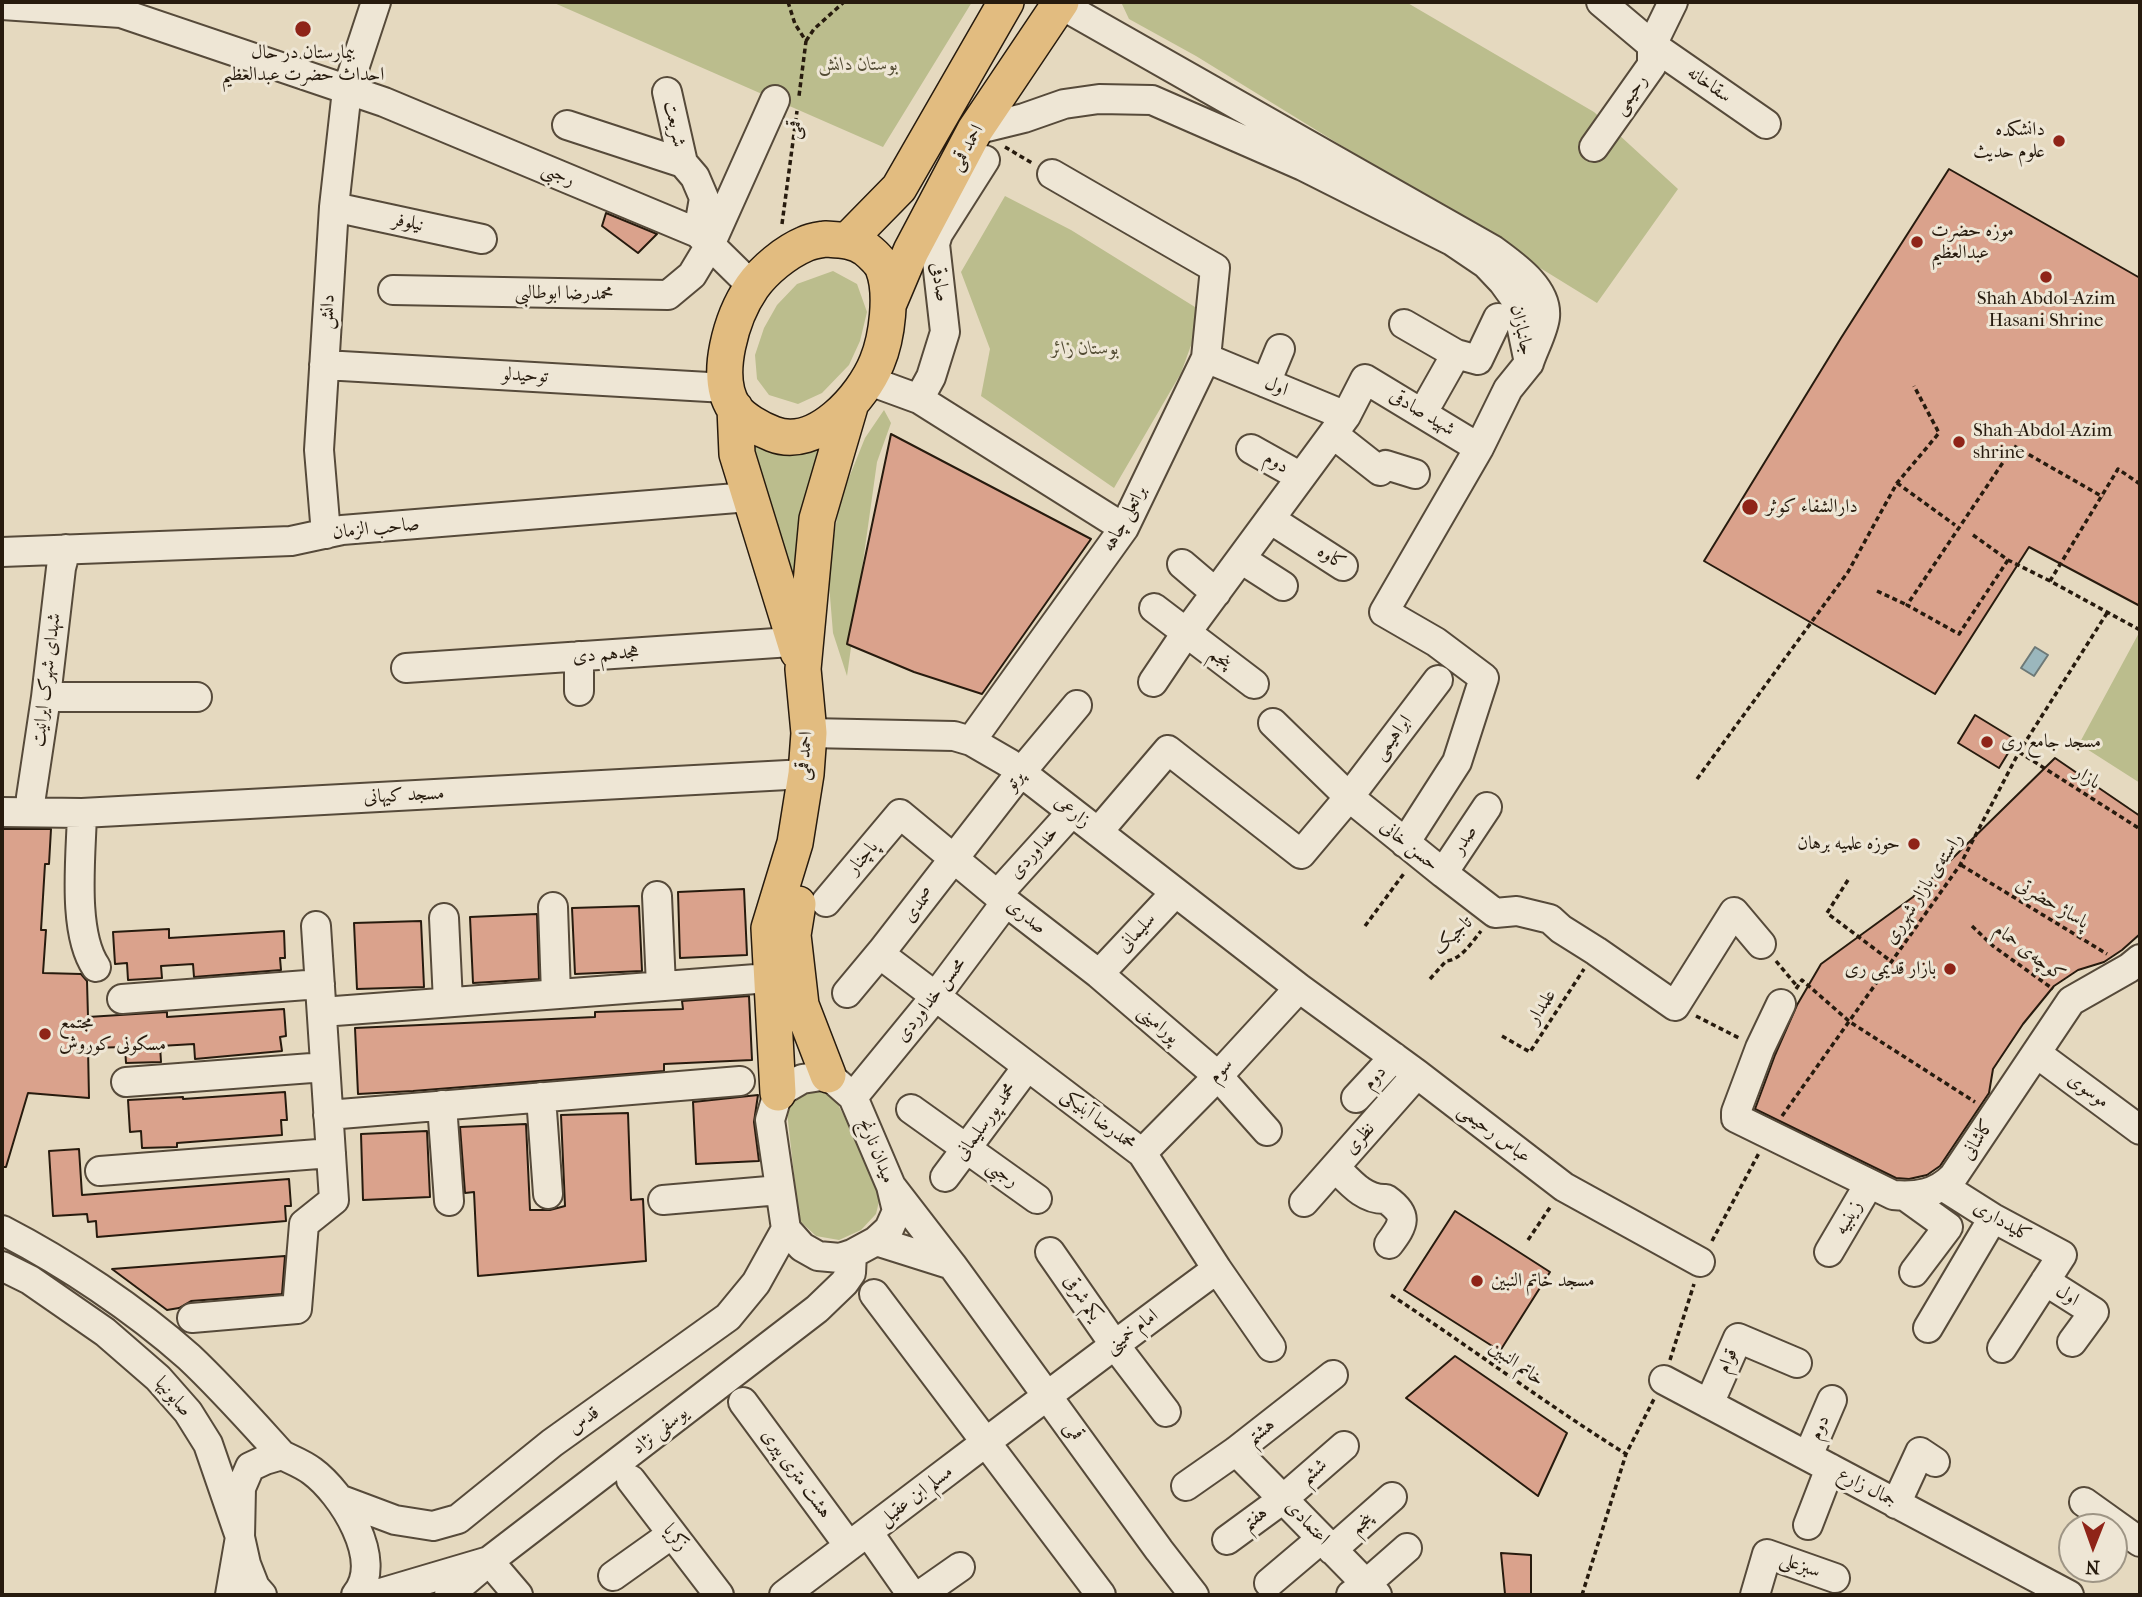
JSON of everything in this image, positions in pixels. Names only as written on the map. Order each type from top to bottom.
[{"type":"main road","name":"احمد قمی","points":[[848,240],[899,188],[1006,2]]},
{"type":"main road","name":"احمد قمی","points":[[888,303],[911,251],[980,145],[1060,3]]},
{"type":"main road","points":[[825,239],[848,240],[866,249],[883,267],[888,303],[886,334],[877,362],[859,391],[830,423],[811,433],[789,438],[775,435],[754,425],[730,398],[726,363],[735,320],[752,287],[777,262],[805,244],[825,239]]},
{"type":"main road","name":"احمد قمی","points":[[796,843],[809,733],[801,651],[817,519],[859,391]]},
{"type":"main road","name":"احمد قمی","points":[[730,398],[737,454],[749,497],[801,651]]},
{"type":"main road","points":[[778,1093],[769,928],[796,843]]},
{"type":"main road","points":[[796,843],[802,872],[793,935],[800,1005],[841,1086]]},
{"type":"street","points":[[347,90],[376,2]]},
{"type":"street","name":"سقاخانه","points":[[1601,2],[1652,45],[1766,124]]},
{"type":"street","name":"رحیمی","points":[[1594,147],[1652,65],[1652,45],[1673,2]]},
{"type":"street","name":"جانبازان","points":[[1060,3],[1493,250],[1518,269],[1540,291],[1546,316],[1529,363]]},
{"type":"street","name":"رجبی","points":[[2,5],[121,13],[384,102],[704,239],[752,287]]},
{"type":"street","name":"دانش","points":[[326,534],[319,450],[334,207],[347,90]]},
{"type":"street","name":"شریعت","points":[[667,92],[683,163],[695,177],[704,198],[704,239]]},
{"type":"street","name":"جانبازان","points":[[980,145],[1024,118],[1065,104],[1099,99],[1152,100],[1303,166],[1452,242],[1486,264],[1516,300],[1529,363]]},
{"type":"street","points":[[704,239],[790,102]]},
{"type":"street","points":[[567,125],[683,163]]},
{"type":"street","name":"صادقی","points":[[919,399],[931,377],[945,332],[935,244],[980,145]]},
{"type":"street","name":"براتعلی چاهه","points":[[971,741],[1124,528],[1206,358],[1215,268],[1052,174]]},
{"type":"street","name":"نیلوفر","points":[[334,207],[482,239]]},
{"type":"street","name":"محمدرضا ابوطالبی","points":[[393,290],[668,295],[692,275],[704,239]]},
{"type":"street","points":[[1430,400],[1498,318]]},
{"type":"street","points":[[1404,324],[1467,357],[1508,389]]},
{"type":"street","points":[[1266,383],[1280,349]]},
{"type":"street","name":"اول","points":[[1206,358],[1266,383],[1339,425],[1380,471],[1385,465],[1415,474]]},
{"type":"street","points":[[1412,848],[1457,762],[1484,678],[1436,642],[1384,612],[1479,448],[1508,389],[1529,363]]},
{"type":"street","name":"توحیدلو","points":[[324,365],[730,398]]},
{"type":"street","name":"شهید صادقی","points":[[1339,425],[1365,379],[1479,448]]},
{"type":"street","points":[[859,391],[919,399],[1124,528]]},
{"type":"street","points":[[1153,682],[1339,425]]},
{"type":"street","name":"دوم","points":[[1251,449],[1301,477]]},
{"type":"street","name":"صاحب الزمان","points":[[2,552],[291,541],[342,530],[749,497]]},
{"type":"street","name":"کاوه","points":[[1270,519],[1343,566]]},
{"type":"street","name":"شهدای شهرک ایرانیت","points":[[30,811],[61,568],[66,549]]},
{"type":"street","points":[[1241,559],[1283,586]]},
{"type":"street","points":[[1182,564],[1216,593]]},
{"type":"street","name":"پنجم","points":[[1154,608],[1254,684]]},
{"type":"street","name":"هجدهم دی","points":[[406,668],[579,656],[801,651]]},
{"type":"street","points":[[579,656],[579,691]]},
{"type":"street","name":"ابراهیمی","points":[[1349,797],[1438,680]]},
{"type":"street","points":[[46,697],[197,697]]},
{"type":"street","name":"پرتو","points":[[955,859],[1021,772],[1077,705]]},
{"type":"street","points":[[1098,832],[1168,750],[1301,854],[1349,797],[1273,723]]},
{"type":"street","name":"زارعی","points":[[809,733],[954,736],[971,741],[1021,772],[1299,988]]},
{"type":"street","name":"مسجد کیهانی","points":[[2,812],[82,813],[806,774]]},
{"type":"street","name":"حسن خانی","points":[[1349,797],[1495,913]]},
{"type":"street","name":"صدر","points":[[1443,873],[1487,807]]},
{"type":"street","name":"خداوردی","points":[[1001,898],[1072,812]]},
{"type":"street","points":[[82,813],[81,926],[88,956],[96,967]]},
{"type":"street","name":"پاچنار","points":[[826,902],[900,814],[955,859]]},
{"type":"street","name":"صدری","points":[[955,859],[1099,974]]},
{"type":"street","name":"صمدی","points":[[847,993],[955,859]]},
{"type":"street","name":"سلیمانی","points":[[1099,974],[1175,893]]},
{"type":"street","points":[[657,896],[661,986]]},
{"type":"street","name":"محسن خداوردی","points":[[841,1086],[935,997],[1001,898]]},
{"type":"street","points":[[553,907],[556,994]]},
{"type":"street","points":[[1495,913],[1517,911],[1550,919],[1675,1006],[1734,912],[1761,944]]},
{"type":"street","points":[[444,918],[448,1002]]},
{"type":"street","points":[[192,1318],[297,1309],[304,1224],[334,1200],[316,926]]},
{"type":"street","points":[[883,951],[883,958],[935,997]]},
{"type":"street","name":"کاشانی","points":[[1944,1187],[1954,1177],[2071,1002],[2135,964]]},
{"type":"street","name":"پورامینی","points":[[1099,974],[1218,1076],[1267,1131]]},
{"type":"street","points":[[122,999],[321,998],[448,1002],[756,979],[772,975]]},
{"type":"street","name":"عباس رحیمی","points":[[1299,988],[1564,1187],[1700,1262]]},
{"type":"street","name":"سوم","points":[[1142,1153],[1299,988]]},
{"type":"street","points":[[1790,995],[1760,1048],[1736,1118],[1893,1195],[1921,1196],[1944,1187]]},
{"type":"street","name":"محمدرضا آبنیکی","points":[[935,997],[1142,1153],[1271,1347]]},
{"type":"street","name":"موسوی","points":[[2036,1053],[2140,1129]]},
{"type":"street","name":"دوم","points":[[1356,1098],[1394,1057]]},
{"type":"street","points":[[126,1082],[325,1067]]},
{"type":"street","name":"محمد پورسلیمانی","points":[[945,1177],[1027,1067]]},
{"type":"street","name":"نظری","points":[[1304,1202],[1417,1074]]},
{"type":"street","points":[[841,1086],[802,1079],[778,1093],[771,1120],[786,1229],[802,1247],[818,1256],[840,1258],[864,1248],[952,1265]]},
{"type":"street","points":[[328,1115],[740,1081]]},
{"type":"street","name":"میدان نارنج","points":[[841,1086],[891,1186],[897,1211],[889,1229],[864,1248]]},
{"type":"street","points":[[541,1097],[548,1194]]},
{"type":"street","points":[[442,1105],[449,1201]]},
{"type":"street","name":"رجبی","points":[[911,1109],[1037,1199]]},
{"type":"street","points":[[100,1171],[331,1153]]},
{"type":"street","points":[[1335,1167],[1363,1194],[1386,1199],[1397,1207],[1402,1223],[1389,1244]]},
{"type":"street","name":"زینبیه","points":[[1829,1252],[1869,1184]]},
{"type":"street","name":"قمی","points":[[891,1186],[1194,1595]]},
{"type":"street","name":"کلیدداری","points":[[1944,1187],[1993,1218],[2062,1255],[2045,1282]]},
{"type":"street","points":[[663,1200],[780,1190]]},
{"type":"street","points":[[1905,1196],[1948,1227],[1914,1272]]},
{"type":"street","points":[[1928,1328],[1993,1218]]},
{"type":"street","name":"قدس","points":[[339,1499],[396,1520],[433,1526],[458,1520],[552,1443],[728,1317],[756,1283],[786,1229]]},
{"type":"street","name":"صابونیها","points":[[2,1230],[47,1253],[188,1356],[228,1395],[282,1455],[312,1471],[339,1499]]},
{"type":"street","name":"یوسفی نژاد","points":[[449,1595],[489,1561],[817,1309],[844,1283],[864,1248]]},
{"type":"street","name":"یکم شرقی","points":[[1050,1252],[1114,1345],[1166,1412]]},
{"type":"street","name":"صابونیها","points":[[2,1266],[30,1280],[105,1332],[158,1378],[188,1412],[208,1444],[240,1536],[230,1595]]},
{"type":"street","name":"امام خمینی","points":[[1048,1397],[1217,1269]]},
{"type":"street","points":[[2002,1348],[2045,1282]]},
{"type":"street","name":"اول","points":[[2045,1282],[2094,1312],[2072,1342]]},
{"type":"street","points":[[874,1294],[1099,1595]]},
{"type":"street","name":"قوام","points":[[1709,1404],[1738,1338],[1797,1363]]},
{"type":"street","name":"هشتم","points":[[1186,1486],[1237,1451],[1334,1375]]},
{"type":"street","name":"جمال زارع","points":[[1664,1380],[2069,1595]]},
{"type":"street","name":"مسلم ابن عقیل","points":[[784,1595],[1048,1397]]},
{"type":"street","name":"دوم","points":[[1808,1525],[1832,1400]]},
{"type":"street","name":"هشت متری پیری","points":[[743,1402],[859,1539]]},
{"type":"street","name":"ششم","points":[[1283,1499],[1344,1446]]},
{"type":"street","name":"اعتمادی","points":[[1237,1451],[1327,1544],[1365,1592]]},
{"type":"street","points":[[1896,1504],[1920,1452],[1935,1462]]},
{"type":"street","points":[[262,1595],[255,1587],[246,1564],[240,1536],[241,1488],[250,1467],[282,1455]]},
{"type":"street","name":"زکریا","points":[[631,1480],[719,1595]]},
{"type":"street","name":"پنجم","points":[[1269,1583],[1392,1497]]},
{"type":"street","points":[[339,1499],[360,1536],[366,1559],[363,1587],[356,1595]]},
{"type":"street","name":"هفتم","points":[[1227,1540],[1283,1499]]},
{"type":"street","points":[[2084,1502],[2140,1542]]},
{"type":"street","points":[[613,1576],[672,1534]]},
{"type":"street","points":[[859,1539],[912,1595]]},
{"type":"street","points":[[1365,1592],[1407,1548]]},
{"type":"street","name":"سبزعلی","points":[[1755,1595],[1767,1554],[1835,1578]]},
{"type":"street","points":[[374,1595],[489,1561],[518,1595]]},
{"type":"street","points":[[920,1595],[960,1567]]},
{"type":"path","points":[[788,2],[794,24],[806,41],[814,29],[844,2]]},
{"type":"path","name":"قمی","points":[[777,262],[790,102],[806,41]]},
{"type":"path","points":[[980,145],[1000,145],[1052,174]]},
{"type":"path","points":[[1697,779],[1848,572],[1897,483],[1939,433],[1914,386]]},
{"type":"path","points":[[1907,605],[2014,446],[2103,497]]},
{"type":"path","points":[[2050,581],[2118,469],[2140,484]]},
{"type":"path","points":[[1897,483],[1955,525]]},
{"type":"path","points":[[1972,535],[2008,559],[2140,630]]},
{"type":"path","points":[[1877,591],[1959,634],[2008,559]]},
{"type":"path","name":"راسته‌ی بازار شهر‌ری","points":[[1769,1135],[1961,865],[2019,752],[2107,613]]},
{"type":"path","name":"بازار","points":[[2019,752],[2140,829]]},
{"type":"path","points":[[1365,926],[1412,848]]},
{"type":"path","name":"پاساژ حضرتی","points":[[1961,865],[2135,964]]},
{"type":"path","points":[[1848,880],[1827,914],[1892,962]]},
{"type":"path","name":"تاجیک","points":[[1430,979],[1446,961],[1453,961],[1467,948],[1495,913]]},
{"type":"path","name":"کوچه‌ی حمام","points":[[1972,926],[1993,946],[2071,1002]]},
{"type":"path","points":[[1761,944],[1790,995],[1802,981],[1850,1022],[1995,1114]]},
{"type":"path","name":"علمدار","points":[[1502,1035],[1530,1052],[1596,951]]},
{"type":"path","points":[[1675,1006],[1760,1048]]},
{"type":"path","points":[[1528,1240],[1564,1187]]},
{"type":"path","name":"خاتم النبین","points":[[1391,1295],[1564,1415],[1626,1454]]},
{"type":"green space","name":"بوستان دانش","points":[[552,2],[972,2],[883,147]]},
{"type":"green space","points":[[1121,2],[1406,2],[1594,112],[1678,189],[1597,303],[1196,56],[1129,19]]},
{"type":"green space","name":"بوستان زائر","points":[[1005,196],[1071,230],[1203,312],[1181,373],[1114,488],[981,396],[990,349],[961,272]]},
{"type":"green space","points":[[833,271],[857,284],[867,312],[860,341],[849,365],[822,393],[798,404],[769,395],[757,379],[755,355],[764,328],[777,305],[797,284]]},
{"type":"green space","points":[[884,410],[891,423],[877,462],[847,676],[833,633],[828,572],[840,500],[865,438]]},
{"type":"green space","points":[[750,441],[821,446],[797,591]]},
{"type":"green space","points":[[2140,631],[2140,783],[2079,744]]},
{"type":"green space","points":[[809,1088],[834,1097],[882,1189],[876,1214],[861,1230],[839,1240],[816,1236],[799,1220],[786,1103]]},
{"type":"water","points":[[2035,647],[2048,655],[2034,676],[2021,668]]},
{"type":"building","name":"Shah-Abdol-Azim shrine","points":[[1949,169],[2140,278],[2140,606],[2029,547],[1935,694],[1704,561]]},
{"type":"building","points":[[606,213],[657,234],[638,253],[602,226]]},
{"type":"building","points":[[891,434],[1091,539],[982,694],[914,672],[847,644]]},
{"type":"building","name":"مسجد جامع ری","points":[[1975,715],[2016,740],[1999,768],[1958,743]]},
{"type":"building","name":"بازار قدیمی ری","points":[[2055,758],[2140,816],[2140,934],[2104,962],[2078,970],[2054,986],[2023,1024],[1993,1069],[1989,1093],[1940,1166],[1927,1175],[1909,1179],[1896,1178],[1755,1109],[1797,1005],[1821,964],[1913,897]]},
{"type":"building","points":[[2,829],[51,829],[49,864],[45,864],[41,930],[46,930],[43,973],[81,974],[87,981],[88,1017],[167,1012],[167,1017],[284,1009],[286,1036],[280,1037],[282,1051],[195,1059],[194,1044],[160,1046],[161,1062],[126,1063],[125,1047],[88,1048],[89,1098],[28,1093],[6,1167],[2,1167]]},
{"type":"building","points":[[744,889],[747,955],[680,958],[678,892]]},
{"type":"building","points":[[639,906],[642,971],[575,974],[572,908]]},
{"type":"building","points":[[537,914],[539,979],[473,983],[470,917]]},
{"type":"building","points":[[421,921],[424,987],[357,989],[354,923]]},
{"type":"building","points":[[169,929],[169,938],[284,931],[285,958],[280,958],[281,970],[194,977],[193,964],[161,966],[162,978],[128,980],[127,963],[115,964],[113,932]]},
{"type":"building","points":[[749,996],[752,1060],[664,1064],[664,1071],[358,1094],[355,1028],[595,1017],[595,1012],[683,1009],[682,1001]]},
{"type":"building","points":[[285,1092],[287,1120],[281,1120],[282,1135],[177,1143],[177,1147],[142,1148],[141,1131],[130,1132],[128,1100]]},
{"type":"building","points":[[758,1095],[754,1122],[759,1161],[696,1164],[693,1102]]},
{"type":"building","points":[[628,1113],[631,1200],[643,1199],[646,1261],[478,1276],[474,1192],[465,1193],[460,1127],[526,1124],[530,1210],[550,1210],[565,1206],[561,1115]]},
{"type":"building","points":[[427,1131],[430,1197],[363,1200],[361,1134]]},
{"type":"building","points":[[79,1149],[82,1195],[289,1179],[291,1206],[285,1206],[286,1221],[97,1237],[96,1221],[88,1222],[87,1214],[53,1216],[49,1151]]},
{"type":"building","name":"مسجد خاتم النبین","points":[[1455,1211],[1550,1272],[1500,1351],[1404,1290]]},
{"type":"building","points":[[285,1256],[282,1294],[191,1301],[179,1308],[167,1310],[112,1269]]},
{"type":"building","points":[[1455,1356],[1567,1433],[1538,1496],[1406,1398]]},
{"type":"building","points":[[1501,1553],[1531,1555],[1531,1595],[1505,1594]]},
{"type":"place","name":"بیمارستان در حال احداث حضرت عبدالعظیم","points":[[303,29]]},
{"type":"place","name":"دانشکده علوم حدیث","points":[[2059,141]]},
{"type":"place","name":"موزه حضرت عبدالعظیم","points":[[1917,242]]},
{"type":"place","name":"Shah Abdol-Azim Hasani Shrine","points":[[2046,277]]},
{"type":"place","name":"Shah-Abdol-Azim shrine","points":[[1959,442]]},
{"type":"place","name":"دارالشفاء کوثر","points":[[1750,507]]},
{"type":"place","name":"مسجد جامع ری","points":[[1987,742]]},
{"type":"place","name":"حوزه علمیه برهان","points":[[1914,844]]},
{"type":"place","name":"بازار قدیمی ری","points":[[1950,969]]},
{"type":"place","name":"مجتمع مسکونی کوروش","points":[[45,1034]]},
{"type":"place","name":"مسجد خاتم النبین","points":[[1477,1281]]}]
